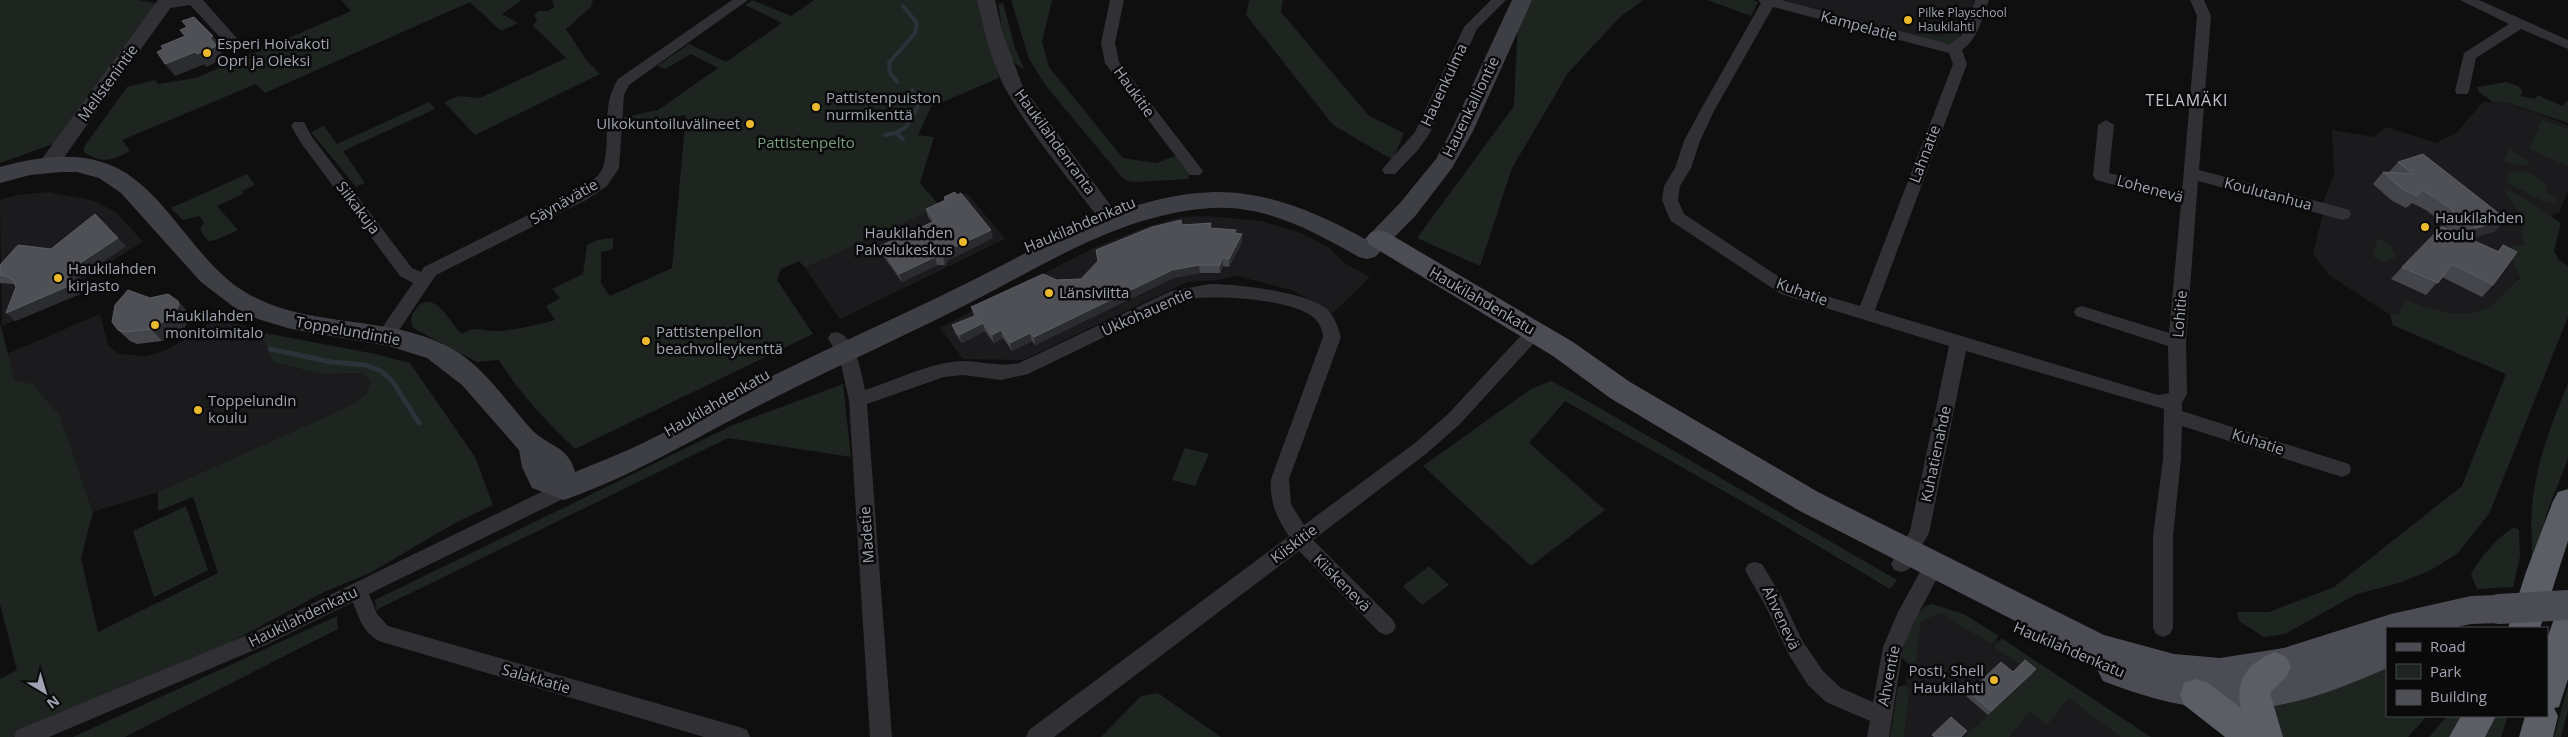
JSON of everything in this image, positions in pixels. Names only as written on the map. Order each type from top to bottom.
[{"type":"highway","points":[[2524,627],[2541,572],[2568,501]]},
{"type":"highway","points":[[2548,692],[2568,620]]},
{"type":"highway","points":[[2266,737],[2254,694],[2255,686],[2275,667]]},
{"type":"highway","points":[[2196,694],[2218,709],[2248,737]]},
{"type":"highway","points":[[2466,737],[2479,717]]},
{"type":"highway","points":[[2536,737],[2541,717]]},
{"type":"main road","name":"Hauenkalliontie","points":[[1373,245],[1408,209],[1444,163],[1462,131],[1510,1]]},
{"type":"main road","name":"Toppelundintie","points":[[0,175],[48,165],[88,168],[119,179],[213,280],[243,302],[287,320],[309,326],[385,338],[437,352],[454,364],[532,447],[535,467],[541,480],[570,487]]},
{"type":"main road","name":"Haukilahdenkatu","points":[[570,487],[644,454],[842,344],[1109,217],[1182,203],[1238,201],[1288,211],[1373,245],[1529,339],[1553,361],[1620,390],[1917,565],[2020,630],[2104,668],[2196,694],[2254,694],[2287,689],[2328,676],[2386,653]]},
{"type":"main road","name":"Haukilahdenkatu","points":[[1917,565],[2097,646],[2142,661],[2184,670],[2220,673],[2275,667],[2386,630]]},
{"type":"main road","points":[[2398,627],[2430,623],[2471,610],[2568,605]]},
{"type":"street","points":[[165,2],[195,0],[237,47]]},
{"type":"street","name":"Säynävätie","points":[[385,338],[420,289],[424,278],[430,272],[580,196],[601,182],[611,168],[617,95],[622,82],[741,0]]},
{"type":"street","name":"Haukilahdenranta","points":[[986,0],[994,34],[1014,87],[1035,119],[1109,217]]},
{"type":"street","name":"Haukitie","points":[[1117,0],[1108,42],[1112,63],[1195,171]]},
{"type":"street","points":[[1954,49],[1961,46],[1966,40],[1982,0]]},
{"type":"street","name":"Lohitie","points":[[2163,628],[2163,536],[2174,409],[2178,394],[2177,342],[2193,174],[2204,16],[2197,0]]},
{"type":"street","points":[[2467,0],[2568,45]]},
{"type":"street","name":"Hauenkulma","points":[[1390,170],[1413,146],[1422,133],[1471,27],[1510,1]]},
{"type":"street","name":"Kampelatie","points":[[1767,1],[1938,48],[1954,49]]},
{"type":"street","name":"Kuhatie","points":[[1767,1],[1692,141],[1683,168],[1672,186],[1671,208],[1686,225],[1787,290],[2158,402],[2342,470]]},
{"type":"street","name":"Mellstenintie","points":[[48,165],[165,2]]},
{"type":"street","points":[[2462,91],[2468,56],[2518,24]]},
{"type":"street","name":"Lahnatie","points":[[1865,314],[1960,64],[1954,49]]},
{"type":"street","name":"Lohenevä","points":[[2106,124],[2101,176],[2190,200]]},
{"type":"street","name":"Siikakuja","points":[[300,126],[306,140],[406,272],[414,277],[424,278]]},
{"type":"street","name":"Koulutanhua","points":[[2193,174],[2343,214]]},
{"type":"street","name":"Ukkohauentie","points":[[858,400],[943,370],[963,368],[1001,373],[1022,369],[1190,291],[1224,289],[1306,305],[1318,311],[1330,324],[1332,337],[1280,479],[1279,492],[1282,505],[1293,526],[1303,537]]},
{"type":"street","points":[[2082,312],[2177,342]]},
{"type":"street","name":"Kiiskitie","points":[[1037,737],[1421,448],[1454,419],[1529,339]]},
{"type":"street","name":"Kuhatienahde","points":[[1917,565],[1919,533],[1959,341]]},
{"type":"street","name":"Madetie","points":[[842,344],[852,365],[858,400],[881,737]]},
{"type":"street","name":"Haukilahdenkatu","points":[[25,737],[206,663],[570,487]]},
{"type":"street","name":"Kiiskenevä","points":[[1303,537],[1306,546],[1315,557],[1386,626]]},
{"type":"street","name":"Ahventie","points":[[1878,737],[1893,647],[1917,565]]},
{"type":"street","name":"Ahvenevä","points":[[1755,570],[1769,588],[1798,654],[1829,692],[1881,715]]},
{"type":"street","name":"Salakkatie","points":[[358,590],[369,619],[382,633],[502,670],[739,737]]},
{"type":"shaded area","name":"Pilke Playschool Haukilahti","points":[[1777,0],[1974,0],[1959,38],[1943,44]]},
{"type":"shaded area","name":"Haukilahden koulu","points":[[2483,102],[2509,103],[2568,125],[2568,191],[2559,213],[2532,222],[2520,274],[2474,361],[2393,325],[2390,315],[2329,275],[2313,254],[2323,213],[2322,205],[2334,174],[2332,130],[2373,137],[2387,127],[2436,143],[2456,133]]},
{"type":"shaded area","points":[[49,192],[95,201],[117,213],[143,242],[77,282],[79,293],[2,326],[0,200],[17,195]]},
{"type":"shaded area","points":[[967,193],[1005,239],[840,319],[805,268]]},
{"type":"shaded area","points":[[1208,216],[1261,221],[1301,233],[1328,247],[1346,264],[1370,277],[1333,313],[1292,290],[1237,276],[1218,280],[1187,282],[1023,360],[963,359],[940,328],[1091,249],[1146,227],[1181,217]]},
{"type":"shaded area","name":"Toppelundin koulu","points":[[100,314],[108,345],[119,354],[146,356],[164,351],[196,333],[218,316],[260,332],[273,362],[319,374],[362,373],[370,381],[367,393],[354,404],[158,492],[93,512],[60,416],[15,381],[7,354]]},
{"type":"shaded area","points":[[1932,604],[1982,631],[2146,737],[1899,737],[1909,656],[1923,607]]},
{"type":"green space","points":[[0,0],[139,0],[159,4],[53,144],[0,163]]},
{"type":"green space","points":[[341,0],[522,0],[502,14],[518,23],[501,31],[470,2],[265,93],[256,84],[122,140],[130,151],[112,159],[101,160],[84,152],[84,147],[127,87],[155,80],[158,84],[196,78],[351,11]]},
{"type":"green space","points":[[552,0],[593,0],[591,7],[566,29],[587,61],[600,74],[475,135],[444,102],[459,96],[480,98],[566,58],[533,26],[537,20],[534,16],[538,11],[548,11],[554,7]]},
{"type":"green space","name":"Pattistenpelto","points":[[752,0],[791,16],[814,0],[977,0],[999,78],[931,107],[918,135],[934,137],[920,183],[940,206],[805,268],[799,261],[781,269],[777,280],[813,334],[575,449],[534,407],[499,360],[477,362],[415,329],[411,322],[412,316],[420,304],[433,303],[444,312],[462,334],[476,329],[500,331],[555,320],[546,306],[560,298],[552,289],[583,274],[587,245],[597,240],[613,238],[613,249],[601,252],[601,283],[610,296],[672,268],[686,115],[623,126],[624,117],[658,110],[718,68],[691,54],[665,69],[657,66],[689,44],[726,62],[782,23],[745,5]]},
{"type":"green space","points":[[1011,0],[1052,0],[1042,42],[1049,67],[1123,158],[1156,163],[1175,156],[1185,164],[1190,174],[1188,179],[1135,182],[1127,181],[1121,176],[1046,86],[1029,59]]},
{"type":"green space","points":[[1249,0],[1283,0],[1281,12],[1369,116],[1404,133],[1393,160],[1333,125],[1246,15]]},
{"type":"green space","points":[[1531,0],[1643,0],[1620,17],[1568,73],[1512,168],[1480,266],[1417,238],[1514,106],[1518,20]]},
{"type":"green space","points":[[1707,0],[1753,0],[1758,2],[1751,16]]},
{"type":"green space","points":[[1003,3],[1015,48],[1024,69],[1010,56],[1006,48],[998,4]]},
{"type":"green space","points":[[1950,19],[1965,24],[1961,33],[1951,42],[1940,44],[1917,38],[1919,32],[1944,37]]},
{"type":"green space","points":[[2506,82],[2518,86],[2523,91],[2520,96],[2535,99],[2538,95],[2562,106],[2568,100],[2568,123],[2509,103],[2493,102],[2479,92],[2477,87]]},
{"type":"green space","points":[[429,102],[435,109],[343,151],[365,183],[356,187],[311,132],[324,126],[337,144]]},
{"type":"green space","points":[[2542,120],[2568,129],[2568,166],[2529,149]]},
{"type":"green space","points":[[2509,149],[2529,161],[2529,164],[2521,166],[2504,161]]},
{"type":"green space","points":[[2521,171],[2542,180],[2547,193],[2555,196],[2557,200],[2552,203],[2541,200],[2506,182],[2509,174]]},
{"type":"green space","points":[[247,174],[255,185],[242,191],[243,194],[217,206],[238,230],[216,240],[208,241],[200,230],[204,222],[199,216],[183,220],[171,208]]},
{"type":"green space","points":[[2504,189],[2525,198],[2561,223],[2554,251],[2559,260],[2568,266],[2568,317],[2489,514],[2458,553],[2431,570],[2399,583],[2357,594],[2285,634],[2264,637],[2239,621],[2237,612],[2269,612],[2334,587],[2462,486],[2506,374],[2393,325],[2390,315],[2399,314],[2405,300],[2445,312],[2476,312],[2494,303],[2520,278],[2508,251],[2513,245],[2524,246],[2521,230],[2523,220]]},
{"type":"green space","points":[[2379,239],[2390,246],[2395,257],[2384,261],[2378,260],[2373,256],[2377,240]]},
{"type":"green space","points":[[0,323],[15,381],[33,384],[60,416],[93,512],[81,558],[98,632],[218,573],[193,497],[158,511],[158,492],[354,404],[367,393],[370,381],[362,373],[319,374],[273,362],[260,332],[375,354],[410,363],[475,457],[493,505],[455,523],[370,573],[324,592],[231,642],[129,684],[13,737],[0,737],[0,679],[17,670],[0,604]]},
{"type":"green space","points":[[1551,381],[1897,580],[1890,589],[1773,519],[1565,401],[1529,443],[1605,510],[1531,566],[1423,466],[1531,389]]},
{"type":"green space","points":[[2568,383],[2568,459],[2548,510],[2533,560],[2531,521],[2536,480],[2546,441]]},
{"type":"green space","points":[[843,384],[851,457],[728,438],[376,610],[375,600],[733,425]]},
{"type":"green space","points":[[1185,448],[1209,454],[1195,486],[1172,480]]},
{"type":"green space","points":[[186,506],[208,570],[154,597],[133,531]]},
{"type":"green space","points":[[2514,527],[2519,530],[2520,556],[2513,587],[2477,589],[2471,574],[2490,548]]},
{"type":"green space","points":[[1429,566],[1449,585],[1422,605],[1403,586]]},
{"type":"green space","points":[[1932,604],[1964,614],[1999,636],[1991,644],[1941,613],[1921,621],[1915,667],[1912,668],[1902,658],[1907,634],[1919,613]]},
{"type":"green space","points":[[337,616],[338,629],[125,737],[73,737]]},
{"type":"green space","points":[[2002,638],[2151,737],[2121,737],[2069,698],[2047,725],[2030,712],[2009,737],[1965,737],[2033,673],[1994,647]]},
{"type":"green space","points":[[2386,664],[2386,717],[2426,717],[2408,737],[2278,737],[2268,701]]},
{"type":"green space","points":[[1904,685],[1908,688],[1909,693],[1904,737],[1890,737],[1898,687]]},
{"type":"green space","points":[[2568,686],[2568,710],[2561,737],[2554,737]]},
{"type":"green space","points":[[1158,693],[1221,737],[1101,737],[1141,696]]},
{"type":"green space","points":[[2446,717],[2463,717],[2449,737],[2429,737]]},
{"type":"green space","points":[[2489,717],[2508,717],[2501,737],[2477,737]]},
{"type":"building","points":[[194,17],[213,36],[210,38],[217,46],[197,54],[195,52],[165,64],[157,52],[163,49],[161,46],[185,36],[180,30],[187,27],[182,21]]},
{"type":"building","points":[[2423,154],[2506,219],[2476,228],[2436,198],[2422,190],[2417,196],[2401,188],[2383,172],[2413,174],[2398,162]]},
{"type":"building","name":"Haukilahden Palvelukeskus","points":[[955,192],[957,195],[961,193],[991,230],[946,251],[943,257],[935,257],[899,274],[880,246],[935,221],[926,209],[946,200],[944,197]]},
{"type":"building","points":[[95,214],[118,238],[68,271],[71,285],[6,313],[16,287],[13,280],[0,275],[0,265],[18,245],[51,249]]},
{"type":"building","name":"Länsiviitta","points":[[1181,220],[1182,225],[1211,223],[1210,228],[1236,230],[1235,233],[1242,234],[1229,259],[1223,257],[1220,265],[1199,265],[1172,270],[1034,337],[1030,333],[1010,343],[1001,330],[992,335],[983,323],[959,335],[952,325],[977,315],[971,307],[1043,274],[1057,280],[1081,279],[1098,261],[1096,250],[1152,227]]},
{"type":"building","points":[[2442,226],[2499,252],[2503,245],[2517,252],[2493,285],[2452,264],[2438,283],[2402,267]]},
{"type":"building","points":[[128,290],[150,298],[168,294],[178,301],[179,305],[173,316],[151,329],[125,332],[118,330],[112,322],[115,305]]},
{"type":"building","points":[[2025,660],[2036,669],[1991,711],[1969,692],[2001,662],[2013,672]]},
{"type":"building","points":[[1951,717],[1967,731],[1961,737],[1935,737],[1932,735]]},
{"type":"waterway","points":[[897,82],[890,73],[889,63],[915,33],[917,23],[903,6]]},
{"type":"waterway","points":[[896,133],[906,127],[920,103],[912,90]]},
{"type":"waterway","points":[[885,135],[896,133]]},
{"type":"waterway","points":[[896,133],[903,139]]},
{"type":"waterway","points":[[270,349],[331,362],[365,365],[381,371],[393,382],[419,423]]},
{"type":"place","name":"Pilke Playschool Haukilahti","points":[[1908,20]]},
{"type":"place","name":"Esperi Hoivakoti Opri ja Oleksi","points":[[207,53]]},
{"type":"place","name":"Pattistenpuiston nurmikenttä","points":[[816,107]]},
{"type":"place","name":"Ulkokuntoiluvälineet","points":[[750,124]]},
{"type":"place","name":"Haukilahden koulu","points":[[2425,227]]},
{"type":"place","name":"Haukilahden Palvelukeskus","points":[[963,242]]},
{"type":"place","name":"Haukilahden kirjasto","points":[[58,278]]},
{"type":"place","name":"Länsiviitta","points":[[1049,293]]},
{"type":"place","name":"Haukilahden monitoimitalo","points":[[155,325]]},
{"type":"place","name":"Pattistenpellon beachvolleykenttä","points":[[646,341]]},
{"type":"place","name":"Toppelundin koulu","points":[[198,410]]},
{"type":"place","name":"Posti, Shell Haukilahti","points":[[1994,680]]},
{"type":"district","name":"TELAMÄKI","points":[[2187,100]]}]
